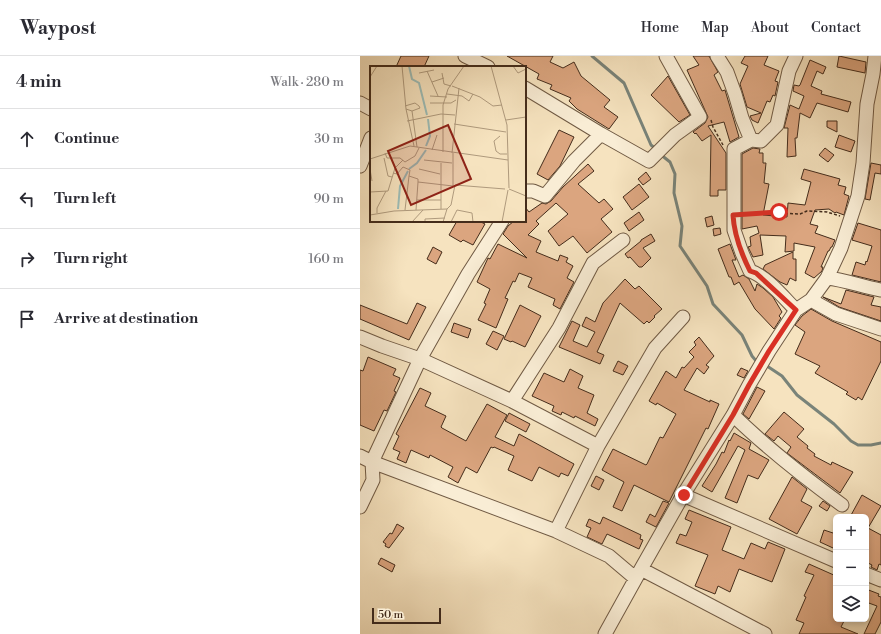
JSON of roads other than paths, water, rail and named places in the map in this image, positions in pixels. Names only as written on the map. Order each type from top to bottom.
[{"type":"street","points":[[465,56],[486,66]]},
{"type":"street","points":[[526,89],[649,161],[675,136],[700,117],[666,56]]},
{"type":"street","points":[[717,56],[736,94],[742,118],[752,140]]},
{"type":"street","points":[[796,56],[789,71],[777,125],[761,141],[752,140],[734,149],[733,215],[734,230],[750,271],[756,273],[796,310]]},
{"type":"street","points":[[605,634],[638,573],[733,415],[765,358],[796,310],[811,300],[827,278],[841,248],[858,196],[863,163],[867,104],[875,56]]},
{"type":"street","points":[[360,103],[370,108]]},
{"type":"street","points":[[526,192],[534,191],[545,196],[574,161],[601,134]]},
{"type":"street","points":[[360,166],[370,141]]},
{"type":"street","points":[[360,507],[373,480],[372,462],[420,358],[468,274],[501,222]]},
{"type":"street","points":[[512,401],[559,328],[593,263],[624,240]]},
{"type":"street","points":[[827,278],[840,279],[881,290]]},
{"type":"street","points":[[811,300],[836,314],[881,329]]},
{"type":"street","points":[[556,530],[598,446],[656,348],[683,316]]},
{"type":"street","points":[[360,337],[382,346],[420,358],[512,401],[598,446]]},
{"type":"street","points":[[733,415],[754,436],[800,474],[842,505]]},
{"type":"street","points":[[360,456],[372,462],[556,530],[609,556],[638,573],[765,634]]},
{"type":"street","points":[[684,495],[833,561]]},
{"type":"street","points":[[869,575],[881,580]]},
{"type":"waterway","points":[[592,56],[624,83],[651,145],[656,149]]},
{"type":"waterway","points":[[660,154],[670,162],[675,174],[674,193],[682,226],[680,246],[707,286],[713,304],[742,335],[752,356],[757,362]]},
{"type":"waterway","points":[[767,366],[782,376],[797,395],[834,424],[851,441],[858,445],[881,443]]}]
